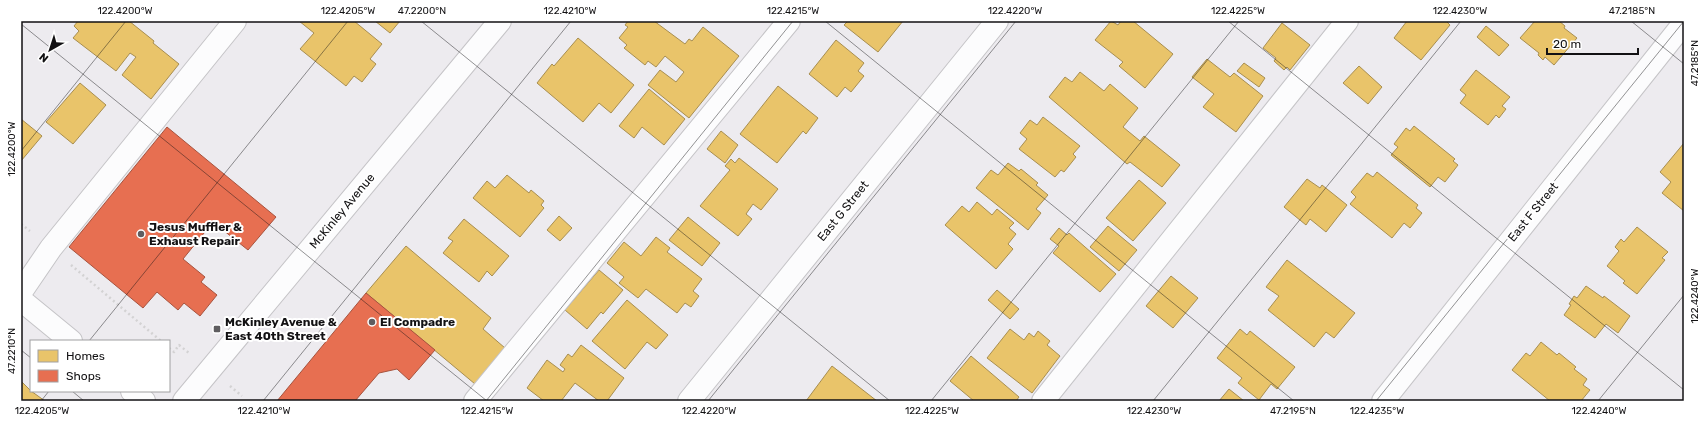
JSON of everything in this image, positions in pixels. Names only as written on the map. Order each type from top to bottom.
[{"type":"street","points":[[21,292],[51,248],[234,21]]},
{"type":"street","name":"McKinley Avenue","points":[[184,401],[500,21]]},
{"type":"street","points":[[475,401],[789,21]]},
{"type":"street","points":[[1043,401],[1347,21]]},
{"type":"street","name":"East G Street","points":[[689,401],[995,22]]},
{"type":"street","name":"East F Street","points":[[1383,401],[1684,23]]},
{"type":"street","points":[[21,300],[70,340]]},
{"type":"street","points":[[133,392],[144,401]]},
{"type":"path","points":[[21,224],[160,340]]},
{"type":"path","points":[[170,349],[174,352],[179,345],[195,358]]},
{"type":"building: Homes","points":[[78,21],[129,21],[179,64],[151,99],[122,75],[136,57],[130,53],[116,71],[73,38],[79,31],[74,26]]},
{"type":"building: Homes","points":[[299,21],[354,21],[382,44],[370,59],[376,64],[362,82],[354,76],[346,86],[300,49],[314,33]]},
{"type":"building: Homes","points":[[375,21],[400,21],[390,33]]},
{"type":"building: Homes","points":[[628,21],[654,21],[685,44],[689,39],[692,41],[703,27],[739,56],[689,118],[648,85],[660,70],[676,82],[684,72],[665,56],[656,67],[648,61],[645,65],[624,48],[627,45],[619,38],[628,27],[625,25]]},
{"type":"building: Homes","points":[[845,21],[903,21],[878,52],[844,25],[847,22]]},
{"type":"building: Homes","points":[[1111,21],[1118,25],[1121,21],[1133,21],[1173,54],[1145,88],[1119,66],[1123,62],[1095,40]]},
{"type":"building: Homes","points":[[1407,21],[1446,21],[1450,25],[1421,60],[1394,38]]},
{"type":"building: Homes","points":[[1535,21],[1559,21],[1565,26],[1564,28],[1577,38],[1554,65],[1545,57],[1543,60],[1538,55],[1539,53],[1520,38]]},
{"type":"building: Homes","points":[[1282,23],[1310,45],[1290,70],[1287,67],[1284,70],[1274,61],[1276,58],[1263,48]]},
{"type":"building: Homes","points":[[1486,26],[1509,45],[1499,56],[1477,37]]},
{"type":"building: Homes","points":[[578,38],[634,85],[611,113],[599,103],[583,122],[537,83],[552,64],[554,66]]},
{"type":"building: Homes","points":[[836,40],[864,63],[858,71],[864,76],[851,92],[845,87],[837,97],[809,74]]},
{"type":"building: Homes","points":[[1207,59],[1230,77],[1234,73],[1263,96],[1236,132],[1203,107],[1214,94],[1192,77]]},
{"type":"building: Homes","points":[[1244,63],[1265,78],[1259,87],[1237,71]]},
{"type":"building: Homes","points":[[1359,66],[1382,87],[1368,104],[1343,83]]},
{"type":"building: Homes","points":[[1476,70],[1510,97],[1502,106],[1506,109],[1499,118],[1496,115],[1488,125],[1460,103],[1466,95],[1460,90]]},
{"type":"building: Homes","points":[[1080,72],[1104,91],[1110,84],[1138,108],[1123,127],[1140,141],[1144,136],[1180,165],[1162,187],[1130,162],[1127,164],[1049,97],[1065,77],[1072,82]]},
{"type":"building: Homes","points":[[80,83],[106,105],[73,144],[46,122]]},
{"type":"building: Homes","points":[[778,86],[818,118],[806,134],[803,131],[777,163],[740,134]]},
{"type":"building: Homes","points":[[649,89],[685,119],[664,145],[642,127],[634,138],[619,126]]},
{"type":"building: Homes","points":[[1043,117],[1080,146],[1073,154],[1076,157],[1064,172],[1061,170],[1055,177],[1019,149],[1027,139],[1020,133],[1030,120],[1037,125]]},
{"type":"building: Homes","points":[[21,119],[42,136],[21,161]]},
{"type":"building: Homes","points":[[1414,126],[1455,159],[1453,161],[1458,165],[1445,182],[1438,177],[1430,187],[1391,155],[1398,147],[1394,144],[1406,128],[1410,131]]},
{"type":"building: Homes","points":[[721,131],[738,145],[725,163],[707,149]]},
{"type":"building: Homes","points":[[1684,143],[1684,211],[1662,193],[1671,182],[1660,172]]},
{"type":"building: Homes","points":[[739,158],[778,189],[761,210],[753,204],[746,214],[752,219],[738,236],[700,206],[730,170],[725,166],[731,159],[735,163]]},
{"type":"building: Homes","points":[[1008,163],[1019,171],[1021,169],[1038,183],[1036,185],[1048,195],[1036,209],[1041,213],[1028,230],[976,188],[991,170],[998,175]]},
{"type":"building: Homes","points":[[1377,172],[1418,205],[1416,208],[1422,213],[1410,228],[1404,223],[1392,238],[1350,204],[1356,197],[1351,192],[1367,173],[1373,177]]},
{"type":"building: Homes","points":[[507,175],[529,193],[531,190],[544,201],[541,205],[544,208],[520,237],[473,198],[487,181],[495,188]]},
{"type":"building: Homes","points":[[1307,179],[1320,188],[1322,185],[1347,205],[1326,232],[1310,219],[1306,225],[1284,207]]},
{"type":"building: Homes","points":[[1139,180],[1166,203],[1133,241],[1106,218]]},
{"type":"building: Homes","points":[[977,202],[992,215],[997,209],[1014,223],[1009,228],[1016,234],[1008,244],[1013,249],[996,269],[945,225],[962,206],[969,212]]},
{"type":"building: Homes","points":[[559,216],[572,228],[560,241],[547,230]]},
{"type":"building: Homes","points":[[688,217],[720,243],[702,266],[669,240]]},
{"type":"building: Homes","points":[[464,219],[509,256],[492,276],[487,271],[479,282],[443,253],[453,241],[448,238]]},
{"type":"building: Homes","points":[[1108,226],[1137,250],[1119,271],[1090,247]]},
{"type":"building: Homes","points":[[1637,227],[1668,252],[1662,258],[1665,260],[1637,294],[1623,283],[1625,281],[1607,266],[1619,251],[1615,247],[1621,239],[1624,242]]},
{"type":"building: Homes","points":[[1059,228],[1067,235],[1069,233],[1116,274],[1100,292],[1053,253],[1059,246],[1050,239]]},
{"type":"building: Homes","points":[[656,237],[670,248],[667,252],[702,279],[693,291],[699,296],[691,307],[685,303],[677,313],[646,289],[638,298],[619,283],[624,277],[607,263],[624,242],[641,256]]},
{"type":"building: Homes","points":[[406,246],[491,318],[483,329],[505,348],[475,384],[366,293]]},
{"type":"building: Homes","points":[[1287,260],[1355,313],[1334,338],[1326,332],[1314,347],[1268,310],[1279,296],[1266,287]]},
{"type":"building: Homes","points":[[599,270],[623,290],[603,314],[601,312],[587,329],[565,310]]},
{"type":"building: Homes","points":[[1171,276],[1198,298],[1173,328],[1146,306]]},
{"type":"building: Homes","points":[[1586,286],[1603,298],[1604,296],[1630,316],[1618,333],[1606,324],[1595,338],[1564,315],[1571,305],[1569,304],[1574,296],[1577,298]]},
{"type":"building: Homes","points":[[997,290],[1019,309],[1010,319],[988,300]]},
{"type":"building: Homes","points":[[627,300],[668,335],[656,349],[647,342],[625,369],[592,341]]},
{"type":"building: Homes","points":[[1010,329],[1024,340],[1029,333],[1034,337],[1038,331],[1050,341],[1047,345],[1060,356],[1032,393],[987,358]]},
{"type":"building: Homes","points":[[1240,329],[1247,335],[1250,331],[1295,367],[1277,389],[1271,384],[1259,400],[1238,383],[1242,378],[1217,358]]},
{"type":"building: Homes","points":[[1541,342],[1557,355],[1559,353],[1576,367],[1574,369],[1587,379],[1583,385],[1590,390],[1581,401],[1550,401],[1512,370],[1526,353],[1530,356]]},
{"type":"building: Homes","points":[[581,345],[624,378],[607,401],[599,401],[575,383],[561,401],[544,401],[527,388],[547,360],[563,372],[565,369],[560,365],[568,354],[572,357]]},
{"type":"building: Homes","points":[[971,356],[1019,397],[1016,401],[974,401],[950,381]]},
{"type":"building: Homes","points":[[832,366],[877,401],[806,401]]},
{"type":"building: Homes","points":[[21,381],[30,390],[30,392],[32,392],[45,401],[21,401]]},
{"type":"building: Homes","points":[[1229,389],[1244,401],[1219,401]]},
{"type":"building: Shops","name":"Jesus Muffler & Exhaust Repair","points":[[167,127],[276,217],[248,250],[213,222],[183,259],[205,277],[201,282],[217,295],[200,316],[184,303],[178,310],[157,292],[143,308],[69,247]]},
{"type":"building: Shops","name":"El Compadre","points":[[366,293],[435,350],[409,380],[397,369],[379,373],[355,401],[277,401]]},
{"type":"place","name":"Jesus Muffler & Exhaust Repair","points":[[141,234]]},
{"type":"place","name":"El Compadre","points":[[372,322]]},
{"type":"place","name":"McKinley Avenue & East 40th Street","points":[[217,329]]}]
